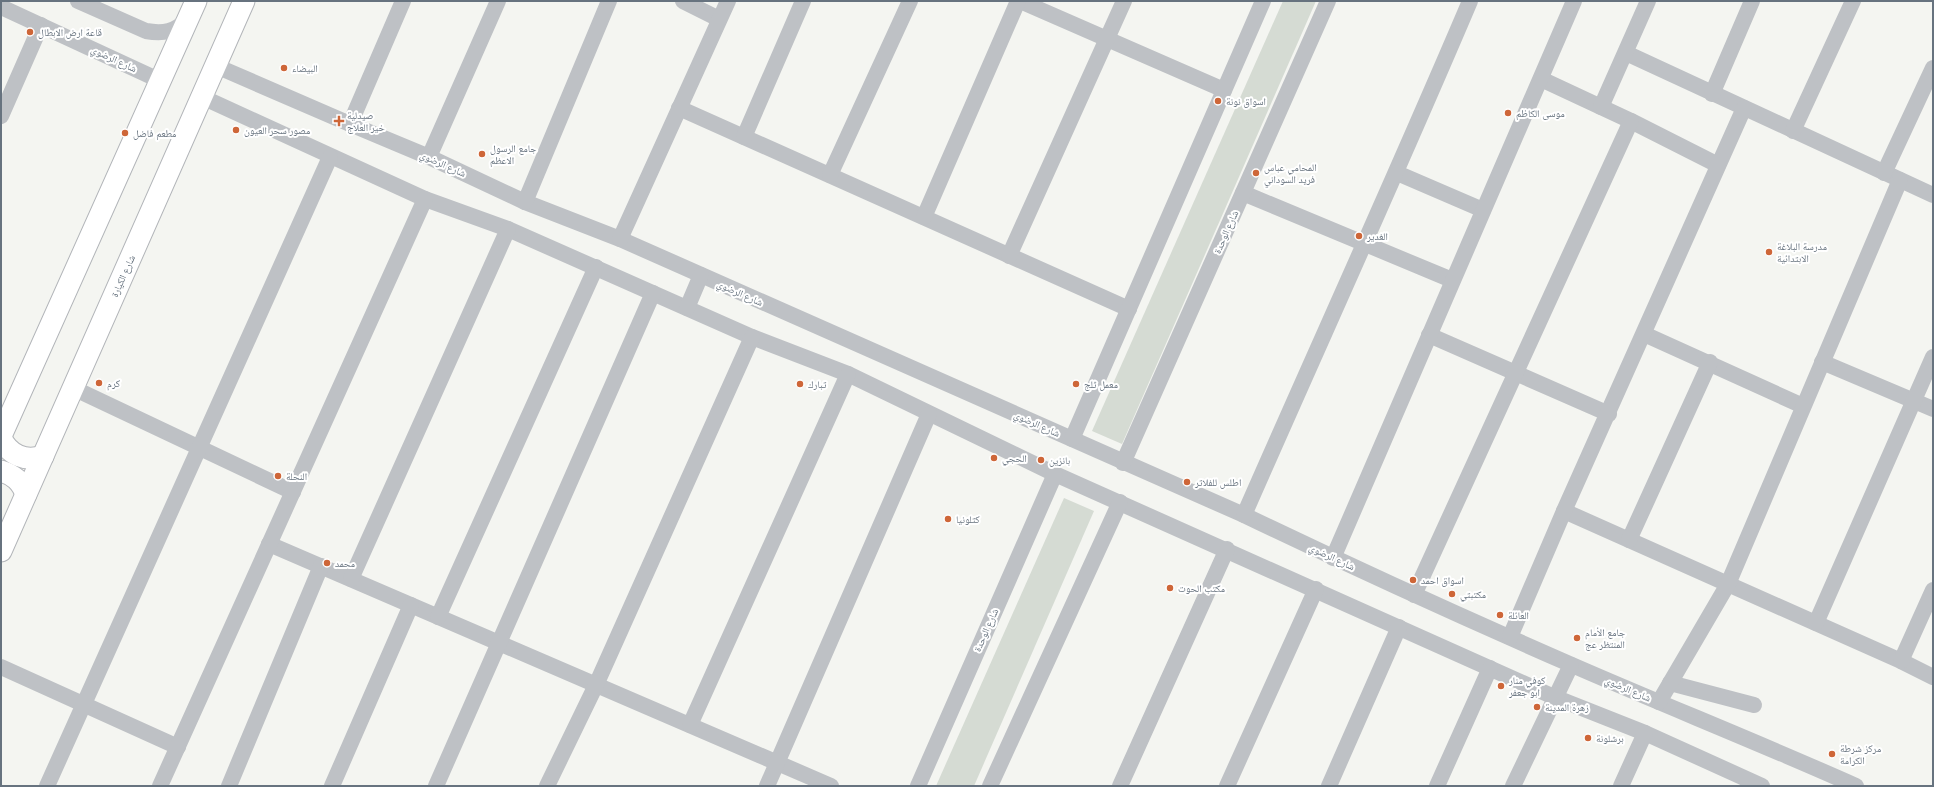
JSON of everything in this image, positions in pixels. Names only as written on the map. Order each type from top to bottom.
[{"type":"main road","name":"شارع الكيارة","points":[[1,551],[244,1]]},
{"type":"main road","points":[[43,456],[30,459],[18,456],[7,448],[2,430],[193,8]]},
{"type":"main road","points":[[1,471],[14,476],[19,481],[26,494]]},
{"type":"street","points":[[78,1],[146,31],[155,33],[164,33],[181,27],[193,8]]},
{"type":"street","points":[[350,124],[403,1]]},
{"type":"street","points":[[429,157],[498,1]]},
{"type":"street","points":[[525,202],[609,1]]},
{"type":"street","points":[[683,1],[719,19]]},
{"type":"street","points":[[620,239],[728,1]]},
{"type":"street","points":[[744,137],[803,1]]},
{"type":"street","points":[[924,217],[1019,1],[1224,90]]},
{"type":"street","points":[[1009,256],[1124,1]]},
{"type":"street","points":[[1072,439],[1263,1]]},
{"type":"street","name":"شارع الوحدة","points":[[1123,463],[1328,1]]},
{"type":"street","points":[[1244,515],[1363,243],[1397,173],[1470,1]]},
{"type":"street","points":[[1333,558],[1574,1]]},
{"type":"street","points":[[1601,107],[1648,1]]},
{"type":"street","points":[[1712,94],[1752,1]]},
{"type":"street","points":[[1793,131],[1853,1]]},
{"type":"street","points":[[830,175],[904,3]]},
{"type":"street","name":"شارع الرضوي","points":[[1,7],[161,81]]},
{"type":"street","points":[[1,116],[41,25]]},
{"type":"street","points":[[1626,53],[1933,195]]},
{"type":"street","name":"شارع الرضوي","points":[[216,66],[429,157],[525,202],[620,239],[1123,463],[1244,515],[1333,558],[1571,665],[1769,747],[1856,786]]},
{"type":"street","points":[[1884,173],[1933,68]]},
{"type":"street","points":[[1541,79],[1631,121],[1718,165]]},
{"type":"street","points":[[202,97],[330,157],[425,199],[508,229],[752,337],[848,374],[1055,474],[1399,626],[1554,697],[1645,733],[1740,782],[1762,786]]},
{"type":"street","points":[[679,108],[1128,309]]},
{"type":"street","points":[[1510,637],[1564,511],[1609,414],[1744,108]]},
{"type":"street","points":[[1414,595],[1631,121]]},
{"type":"street","points":[[47,786],[330,157]]},
{"type":"street","points":[[1397,173],[1483,210]]},
{"type":"street","points":[[1659,702],[1728,584],[1900,180]]},
{"type":"street","points":[[1243,193],[1452,280]]},
{"type":"street","points":[[160,786],[425,199]]},
{"type":"street","points":[[351,579],[508,229]]},
{"type":"street","points":[[438,617],[596,267]]},
{"type":"street","points":[[687,308],[701,275]]},
{"type":"street","points":[[436,786],[653,293]]},
{"type":"street","points":[[1644,334],[1710,362],[1803,406]]},
{"type":"street","points":[[1429,335],[1609,414]]},
{"type":"street","points":[[547,786],[596,685],[752,337]]},
{"type":"street","points":[[1816,623],[1933,357]]},
{"type":"street","points":[[1629,540],[1710,362]]},
{"type":"street","points":[[1822,362],[1933,409]]},
{"type":"street","points":[[690,725],[848,374]]},
{"type":"street","points":[[73,388],[293,492]]},
{"type":"street","points":[[767,786],[929,414]]},
{"type":"street","name":"شارع الوحدة","points":[[918,786],[1055,474]]},
{"type":"street","points":[[990,786],[1120,502]]},
{"type":"street","points":[[1564,511],[1901,661],[1933,677]]},
{"type":"street","points":[[269,544],[831,786]]},
{"type":"street","points":[[1120,786],[1227,550]]},
{"type":"street","points":[[229,786],[321,566]]},
{"type":"street","points":[[1227,786],[1316,590]]},
{"type":"street","points":[[1901,661],[1933,590]]},
{"type":"street","points":[[332,786],[411,605]]},
{"type":"street","points":[[1329,786],[1399,626]]},
{"type":"street","points":[[1513,786],[1554,697],[1571,665]]},
{"type":"street","points":[[1,667],[178,747]]},
{"type":"street","points":[[1437,786],[1490,668]]},
{"type":"street","points":[[1670,683],[1754,705]]},
{"type":"street","points":[[1621,786],[1645,733]]},
{"type":"shaded area","points":[[1283,1],[1316,1],[1122,444],[1092,431]]},
{"type":"shaded area","points":[[1064,498],[1094,511],[974,786],[936,786]]},
{"type":"place","name":"قاعة ارض الابطال","points":[[30,32]]},
{"type":"place","name":"البيضاء","points":[[284,68]]},
{"type":"place","name":"اسواق نونة","points":[[1218,101]]},
{"type":"place","name":"موسى الكاظم","points":[[1508,113]]},
{"type":"place","name":"صيدلية خير العلاج","points":[[339,121]]},
{"type":"place","name":"مصور سحر العيون","points":[[236,130]]},
{"type":"place","name":"مطعم فاضل","points":[[125,133]]},
{"type":"place","name":"جامع الرسول الاعظم","points":[[482,154]]},
{"type":"place","name":"المحامي عباس فريد السوداني","points":[[1256,173]]},
{"type":"place","name":"الغدير","points":[[1359,236]]},
{"type":"place","name":"مدرسة البلاغة الابتدائية","points":[[1769,252]]},
{"type":"place","name":"كرم","points":[[99,383]]},
{"type":"place","name":"تبارك","points":[[800,384]]},
{"type":"place","name":"معمل ثلج","points":[[1076,384]]},
{"type":"place","name":"الحجي","points":[[994,458]]},
{"type":"place","name":"بانزين","points":[[1041,460]]},
{"type":"place","name":"النحلة","points":[[278,476]]},
{"type":"place","name":"اطلس للفلاتر","points":[[1187,482]]},
{"type":"place","name":"كتلونيا","points":[[948,519]]},
{"type":"place","name":"محمد","points":[[327,563]]},
{"type":"place","name":"اسواق احمد","points":[[1413,580]]},
{"type":"place","name":"مكتب الحوت","points":[[1170,588]]},
{"type":"place","name":"مكتبتي","points":[[1452,594]]},
{"type":"place","name":"العائلة","points":[[1500,615]]},
{"type":"place","name":"جامع الأمام المنتظر عج","points":[[1577,638]]},
{"type":"place","name":"كوفي منار ابو جعفر","points":[[1501,686]]},
{"type":"place","name":"زهرة المدينة","points":[[1537,707]]},
{"type":"place","name":"برشلونة","points":[[1588,738]]},
{"type":"place","name":"مركز شرطة الكرامة","points":[[1832,754]]}]
